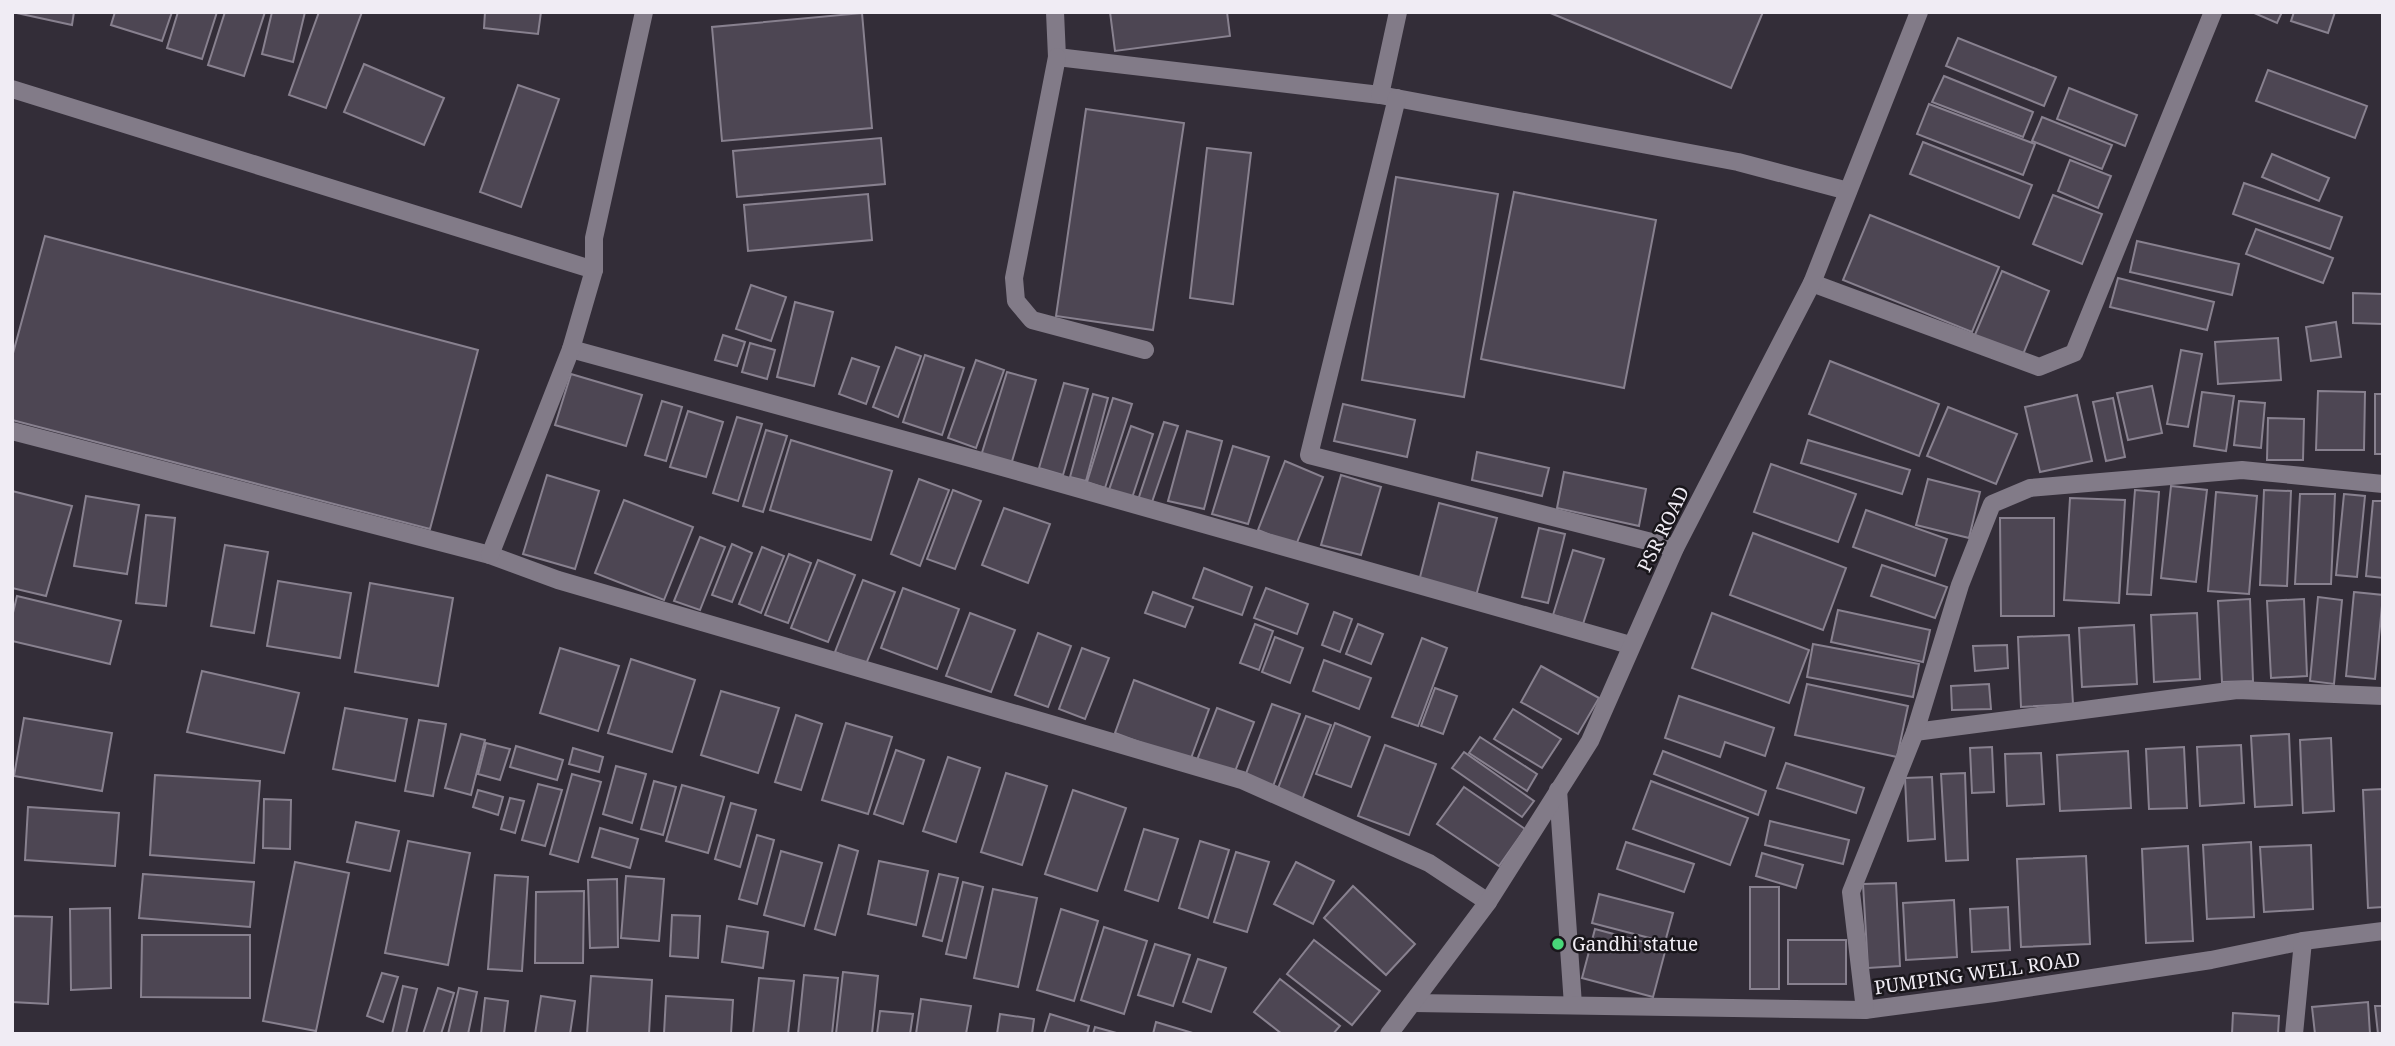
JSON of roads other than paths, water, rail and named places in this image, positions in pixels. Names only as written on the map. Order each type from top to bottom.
[{"type":"street","points":[[490,555],[570,349],[594,270],[594,238],[644,12]]},
{"type":"street","points":[[1055,12],[1057,57],[1014,278],[1016,301],[1032,320],[1145,350]]},
{"type":"street","points":[[1398,12],[1389,96],[1308,455],[1675,548]]},
{"type":"street","name":"PSR ROAD","points":[[1389,1034],[1488,902],[1590,741],[1675,548],[1812,283],[1919,12]]},
{"type":"street","points":[[1812,283],[2039,367],[2074,353],[2213,12]]},
{"type":"street","points":[[1057,57],[1389,96],[1738,162],[1848,191]]},
{"type":"street","points":[[12,89],[594,270]]},
{"type":"street","points":[[570,349],[987,463],[1630,645]]},
{"type":"street","points":[[12,431],[490,555],[558,580],[1242,779],[1429,863],[1488,902]]},
{"type":"street","points":[[1865,1010],[1851,892],[1915,732],[1960,585],[1992,504],[2029,488],[2242,470],[2383,484]]},
{"type":"street","points":[[1915,732],[2238,690],[2383,696]]},
{"type":"street","points":[[1558,790],[1573,1005]]},
{"type":"street","name":"PUMPING WELL ROAD","points":[[1414,1003],[1865,1010],[2211,960],[2303,941],[2383,931]]},
{"type":"street","points":[[2294,1034],[2303,941]]},
{"type":"place","name":"Gandhi statue","points":[[1558,944]]}]
